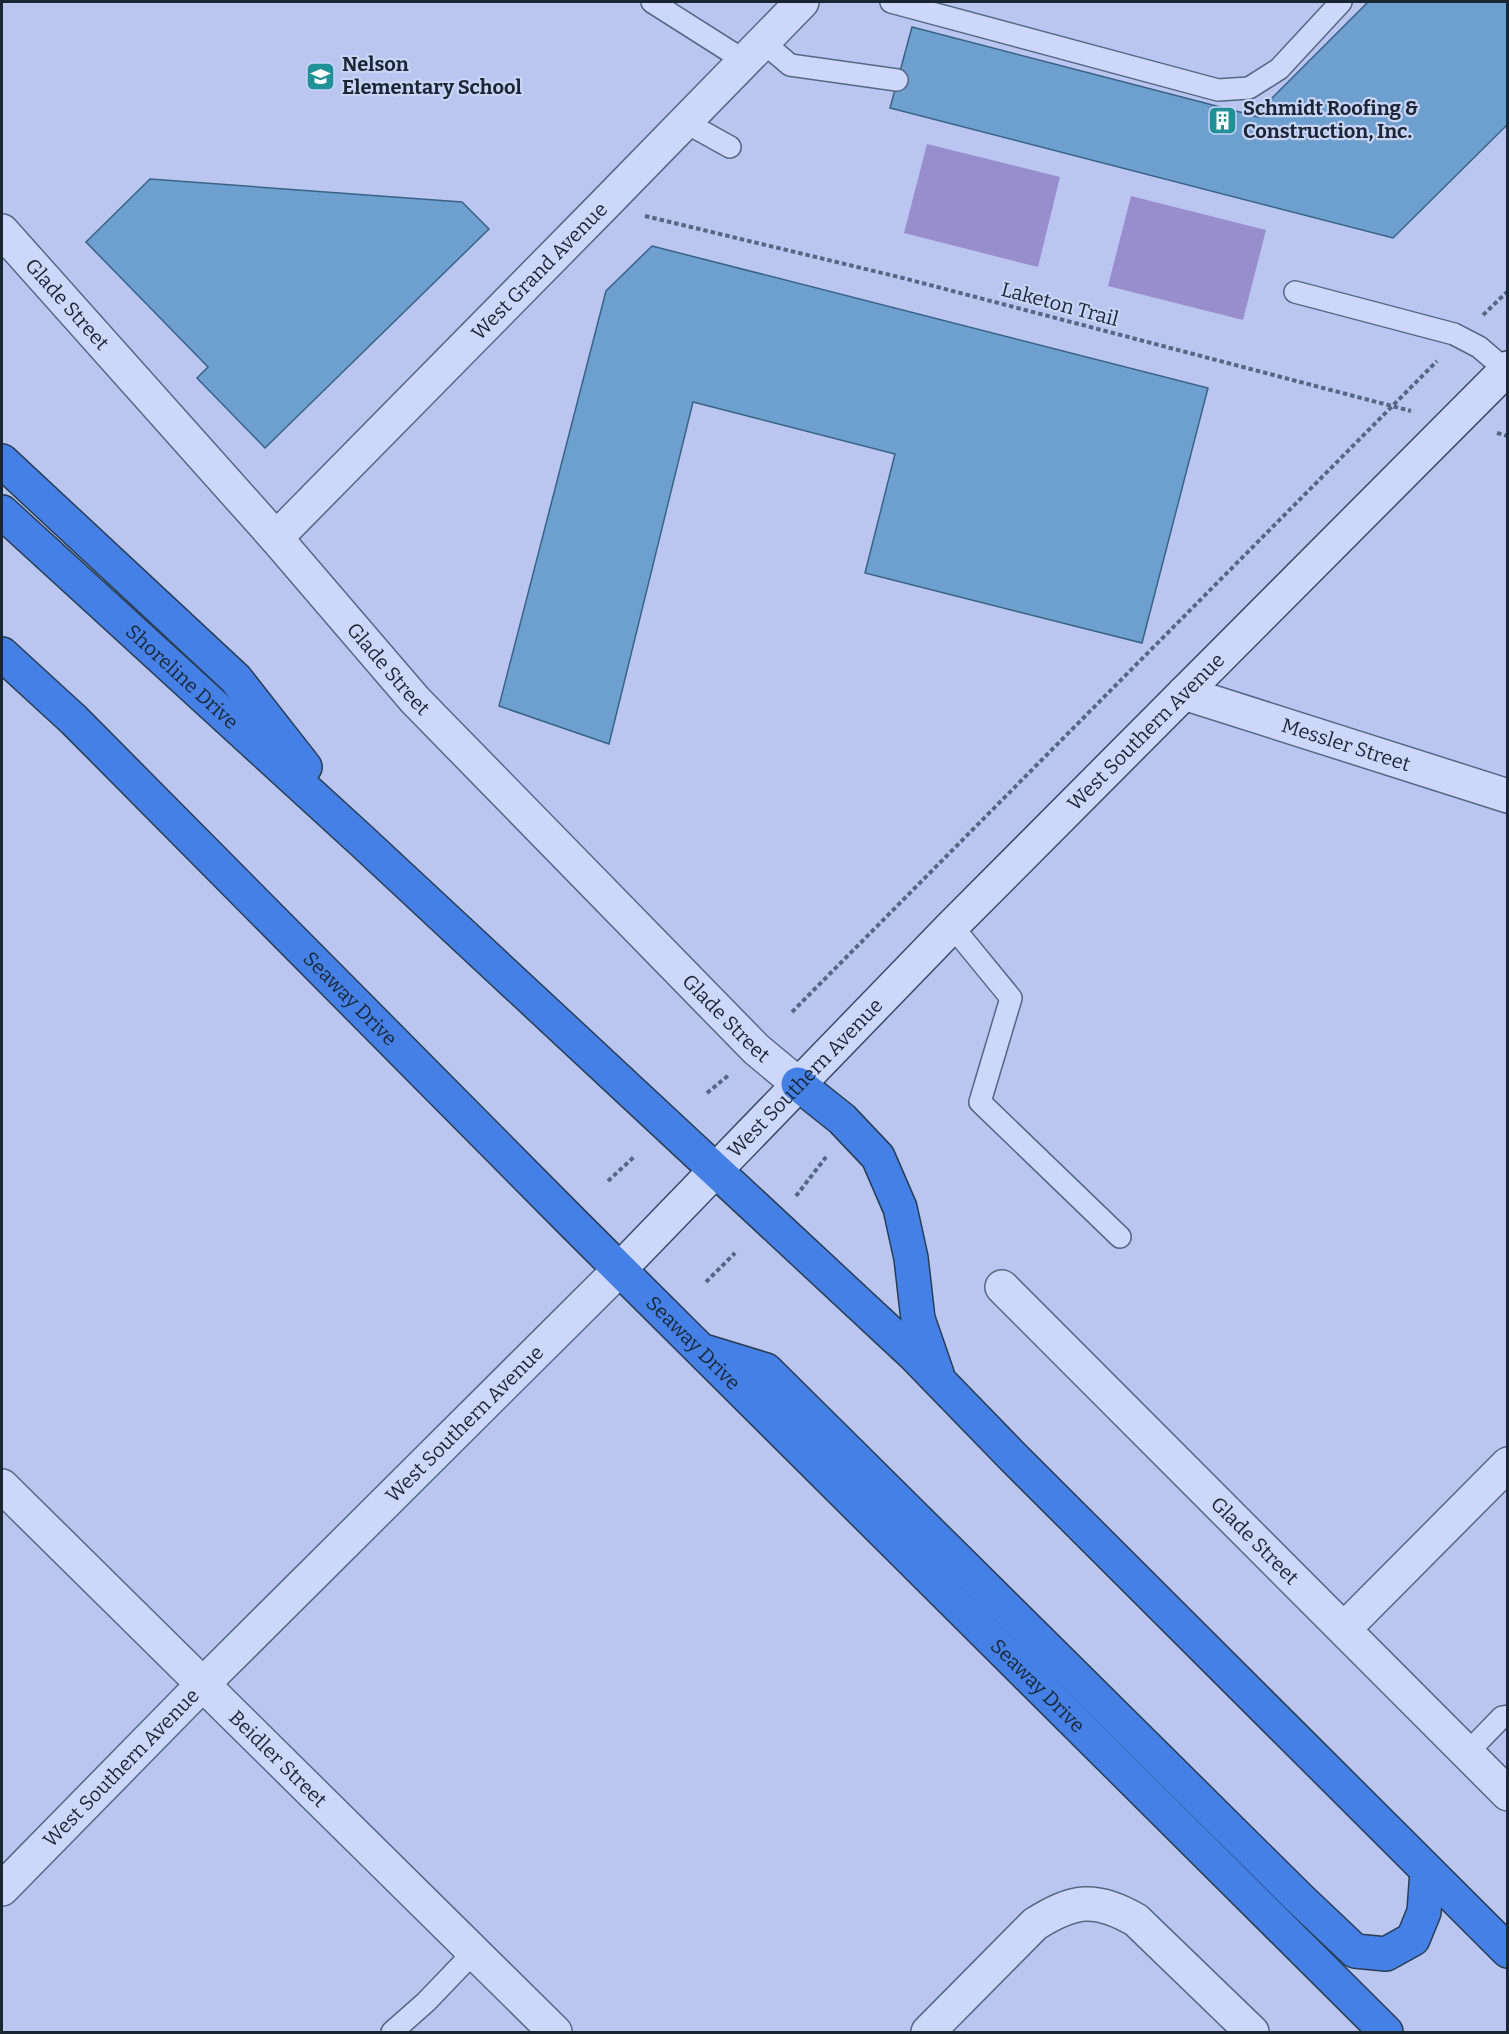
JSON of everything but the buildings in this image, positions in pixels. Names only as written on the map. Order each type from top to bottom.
[{"type":"highway","points":[[2,461],[236,679],[363,842],[913,1354],[1013,1457],[1508,1950]]},
{"type":"highway","name":"Shoreline Drive","points":[[2,512],[363,842]]},
{"type":"highway","name":"Seaway Drive","points":[[2,654],[74,720],[620,1269],[1386,2032]]},
{"type":"highway","points":[[798,1084],[842,1119],[878,1157],[900,1208],[911,1258],[918,1319],[938,1379]]},
{"type":"highway","points":[[703,1350],[766,1370],[1355,1951],[1386,1954],[1413,1939],[1424,1912],[1427,1870]]},
{"type":"street","name":"West Grand Avenue","points":[[276,538],[802,2]]},
{"type":"street","name":"Glade Street","points":[[2,231],[276,538],[422,708],[756,1049],[798,1084]]},
{"type":"street","name":"West Southern Avenue","points":[[2,1889],[202,1685],[620,1269],[952,926],[1507,369]]},
{"type":"street","name":"Messler Street","points":[[1184,693],[1508,796]]},
{"type":"street","name":"Glade Street","points":[[1002,1287],[1508,1794]]},
{"type":"street","points":[[1344,1629],[1508,1464]]},
{"type":"street","name":"Beidler Street","points":[[2,1486],[555,2032]]},
{"type":"street","points":[[928,2032],[1035,1924],[1052,1912],[1073,1905],[1095,1904],[1117,1909],[1136,1920],[1252,2032]]},
{"type":"lane","points":[[652,2],[754,52],[790,64],[897,80]]},
{"type":"lane","points":[[891,2],[1218,90],[1248,88],[1279,69],[1341,2]]},
{"type":"lane","points":[[685,122],[730,147]]},
{"type":"lane","points":[[1295,291],[1454,334],[1479,347],[1507,369]]},
{"type":"lane","points":[[952,926],[1011,998],[980,1102],[1120,1237]]},
{"type":"lane","points":[[1467,1753],[1502,1717],[1508,1716]]},
{"type":"lane","points":[[392,2032],[426,2002],[474,1952]]},
{"type":"path","name":"Laketon Trail","points":[[603,206],[903,278],[1508,436]]},
{"type":"path","points":[[792,1012],[1508,291]]},
{"type":"path","points":[[707,1093],[732,1072]]},
{"type":"path","points":[[795,1197],[828,1155]]},
{"type":"path","points":[[608,1181],[635,1156]]},
{"type":"path","points":[[706,1282],[735,1253]]},
{"type":"shaded area","points":[[927,144],[1060,177],[1038,267],[904,233]]},
{"type":"shaded area","points":[[1131,196],[1266,230],[1243,320],[1108,286]]},
{"type":"place","name":"Nelson Elementary School","points":[[321,76]]},
{"type":"place","name":"Schmidt Roofing & Construction, Inc.","points":[[1222,120]]}]
